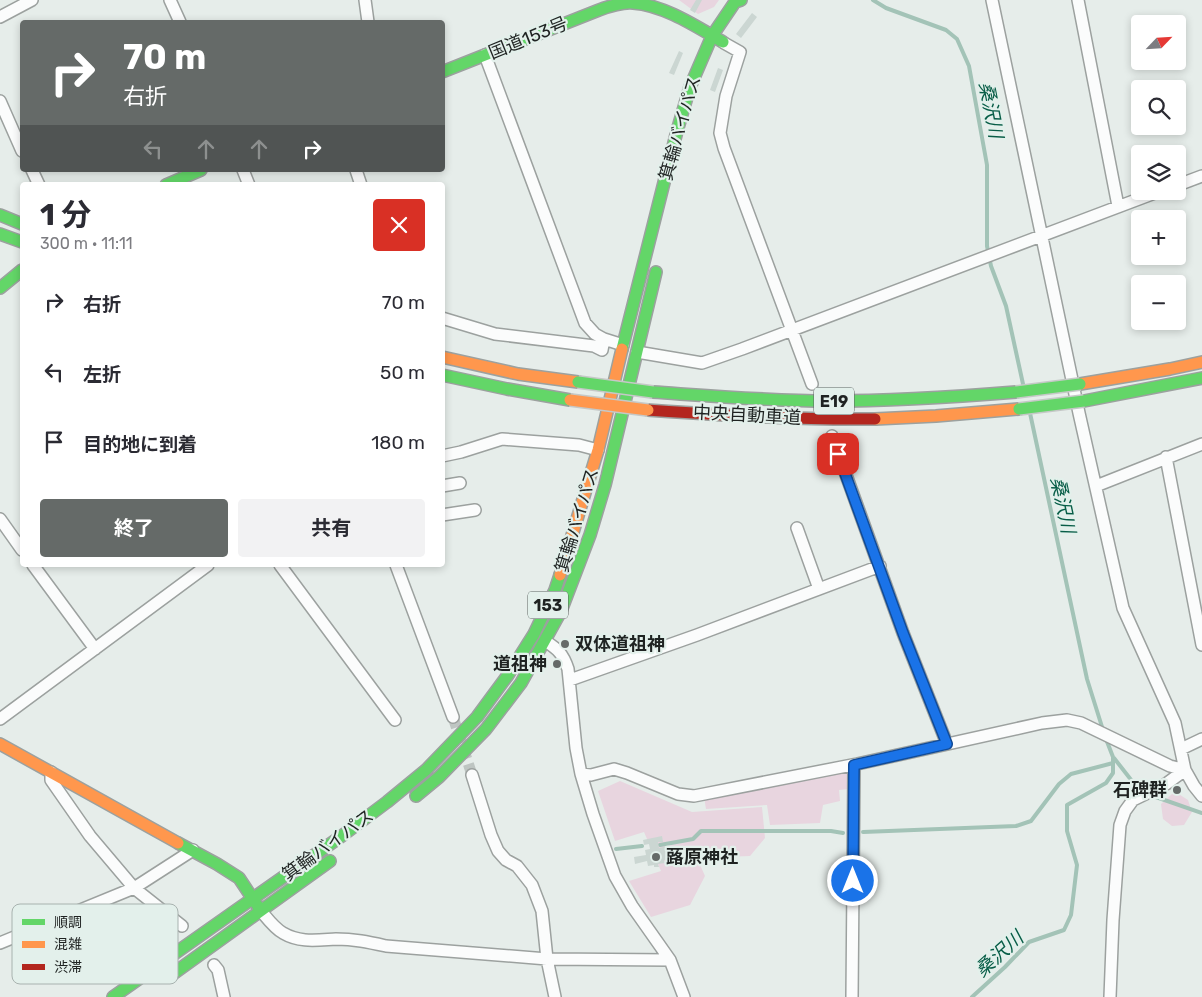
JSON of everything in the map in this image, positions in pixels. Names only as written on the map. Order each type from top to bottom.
[{"type":"main road","name":"153","points":[[712,36],[736,2],[741,0]]},
{"type":"main road","points":[[726,39],[746,0]]},
{"type":"main road","name":"国道153号","points":[[445,71],[613,5],[632,3],[650,6],[671,14],[712,36],[726,39]]},
{"type":"main road","name":"箕輪バイパス","points":[[178,952],[387,802],[426,770],[477,716],[508,675],[534,634],[555,590],[598,450],[682,110],[712,36]]},
{"type":"main road","points":[[173,182],[196,172]]},
{"type":"main road","points":[[0,215],[20,223]]},
{"type":"main road","points":[[0,234],[20,241]]},
{"type":"main road","name":"箕輪バイパス","points":[[410,800],[439,777],[486,729],[521,683],[561,611],[590,535],[605,485],[659,263]]},
{"type":"main road","points":[[0,288],[20,272]]},
{"type":"main road","name":"中央自動車道","points":[[445,358],[518,374],[652,392],[748,399],[852,401],[923,399],[1016,392],[1080,384],[1202,362]]},
{"type":"main road","name":"中央自動車道","points":[[445,376],[570,400],[648,410],[749,416],[853,419],[1020,409],[1084,402],[1202,378]]},
{"type":"main road","points":[[0,744],[193,850],[239,878],[262,911]]},
{"type":"main road","name":"箕輪バイパス","points":[[178,970],[338,855]]},
{"type":"main road","name":"箕輪バイパス","points":[[114,997],[132,984]]},
{"type":"street","points":[[0,18],[32,0]]},
{"type":"street","points":[[170,0],[179,20]]},
{"type":"street","points":[[365,0],[368,20]]},
{"type":"street","points":[[992,0],[1079,413],[1123,608],[1175,723],[1185,770],[1202,796]]},
{"type":"street","points":[[1078,0],[1118,206]]},
{"type":"street","points":[[726,39],[740,52],[726,96],[720,133],[812,384]]},
{"type":"street","points":[[484,55],[586,324],[595,334],[623,345]]},
{"type":"street","points":[[0,101],[20,146]]},
{"type":"street","points":[[1186,182],[1202,176]]},
{"type":"street","points":[[637,352],[702,363],[1135,200]]},
{"type":"street","points":[[445,319],[496,334],[594,346],[602,350],[604,339]]},
{"type":"street","points":[[832,436],[903,633],[947,744]]},
{"type":"street","points":[[445,455],[502,439],[579,445],[598,450]]},
{"type":"street","points":[[1096,486],[1202,444]]},
{"type":"street","points":[[1166,458],[1202,645]]},
{"type":"street","points":[[445,486],[460,483]]},
{"type":"street","points":[[445,515],[475,510]]},
{"type":"street","points":[[0,520],[20,547]]},
{"type":"street","points":[[797,528],[820,589]]},
{"type":"street","points":[[570,680],[698,635],[880,566]]},
{"type":"street","points":[[35,567],[95,649]]},
{"type":"street","points":[[0,718],[205,567]]},
{"type":"street","points":[[281,567],[395,720]]},
{"type":"street","points":[[397,567],[453,717]]},
{"type":"street","points":[[1190,583],[1202,579]]},
{"type":"street","points":[[545,641],[560,652],[568,669],[576,748],[581,774],[615,876],[632,906],[670,960],[684,997]]},
{"type":"street","points":[[581,774],[591,775],[614,770],[627,773],[678,794],[694,796],[854,765],[1042,723],[1067,720],[1081,723],[1170,766],[1185,770]]},
{"type":"street","points":[[1181,749],[1202,739]]},
{"type":"street","points":[[852,997],[854,765]]},
{"type":"street","points":[[1110,997],[1120,825],[1125,811],[1133,800],[1166,784],[1185,770]]},
{"type":"street","points":[[52,772],[51,780],[90,836],[134,888],[154,904]]},
{"type":"street","points":[[472,775],[498,851],[506,860],[517,866],[532,884],[542,911],[547,959],[555,997]]},
{"type":"street","points":[[95,904],[134,888],[193,850]]},
{"type":"street","points":[[262,911],[281,933],[297,940],[363,940],[386,946],[547,959],[670,960]]},
{"type":"street","points":[[178,923],[182,926]]},
{"type":"street","points":[[0,943],[12,938]]},
{"type":"street","points":[[214,965],[218,970],[224,997]]},
{"type":"shaded area","points":[[679,0],[719,0],[714,7],[698,14]]},
{"type":"shaded area","points":[[849,769],[849,789],[839,790],[840,801],[823,805],[820,823],[770,825],[767,805],[706,809],[704,797]]},
{"type":"shaded area","points":[[620,781],[692,812],[762,807],[765,838],[750,856],[697,858],[705,876],[690,905],[651,917],[629,881],[661,871],[644,832],[615,841],[598,791]]},
{"type":"shaded area","points":[[1177,793],[1188,800],[1192,812],[1184,825],[1172,826],[1163,819],[1161,804],[1172,794]]},
{"type":"building","points":[[696,0],[702,0],[695,13],[690,10]]},
{"type":"building","points":[[752,13],[757,17],[741,38],[736,34]]},
{"type":"building","points":[[679,51],[683,53],[674,75],[669,73]]},
{"type":"building","points":[[718,68],[723,70],[715,92],[710,90]]},
{"type":"building","points":[[662,836],[663,842],[658,842],[659,848],[667,846],[669,859],[664,860],[665,863],[658,864],[659,867],[654,867],[654,865],[648,866],[647,861],[635,864],[634,857],[646,855],[645,850],[650,849],[649,844],[644,845],[643,840]]},
{"type":"waterway","name":"桑沢川","points":[[873,0],[886,8],[946,30],[957,39],[969,66],[987,165],[987,246],[991,266],[1006,306],[1023,384]]},
{"type":"waterway","name":"桑沢川","points":[[1030,413],[1087,679],[1103,730]]},
{"type":"waterway","name":"桑沢川","points":[[972,997],[1029,942],[1064,930],[1071,915],[1077,865],[1067,831],[1067,805],[1106,783],[1113,773],[1113,757],[1106,739]]},
{"type":"waterway","points":[[1114,758],[1139,790]]},
{"type":"waterway","points":[[863,832],[1016,826],[1031,821],[1059,784],[1071,774],[1113,763]]},
{"type":"waterway","points":[[1153,796],[1202,813]]},
{"type":"waterway","points":[[660,845],[693,839],[701,831],[831,831],[843,833]]},
{"type":"waterway","points":[[616,849],[642,846]]},
{"type":"tunnel","points":[[453,717],[472,775]]},
{"type":"traffic: fast","points":[[622,349],[677,131],[690,87],[712,36],[735,2],[741,0]]},
{"type":"traffic: fast","points":[[445,71],[599,10],[625,3],[645,5],[668,12],[723,42]]},
{"type":"traffic: fast","points":[[173,182],[196,172]]},
{"type":"traffic: fast","points":[[0,215],[20,223]]},
{"type":"traffic: fast","points":[[0,234],[20,241]]},
{"type":"traffic: fast","points":[[0,288],[20,272]]},
{"type":"traffic: fast","points":[[416,796],[439,777],[486,729],[521,683],[561,611],[590,535],[605,485],[656,272]]},
{"type":"traffic: fast","points":[[445,376],[570,400]]},
{"type":"traffic: fast","points":[[1084,401],[1202,378]]},
{"type":"traffic: fast","points":[[578,382],[653,392]]},
{"type":"traffic: fast","points":[[1016,392],[1080,384]]},
{"type":"traffic: fast","points":[[653,392],[807,401],[876,400],[1016,392]]},
{"type":"traffic: fast","points":[[1019,409],[1084,401]]},
{"type":"traffic: fast","points":[[178,951],[343,835],[426,770],[477,717],[508,675],[534,634],[560,575]]},
{"type":"traffic: fast","points":[[178,843],[239,878],[259,908]]},
{"type":"traffic: fast","points":[[178,970],[330,861]]},
{"type":"traffic: fast","points":[[113,997],[131,984]]},
{"type":"traffic: slow","points":[[560,575],[598,450],[622,349]]},
{"type":"traffic: slow","points":[[445,358],[518,374],[578,382]]},
{"type":"traffic: slow","points":[[1080,384],[1202,362]]},
{"type":"traffic: slow","points":[[570,400],[648,410]]},
{"type":"traffic: slow","points":[[875,419],[1019,409]]},
{"type":"traffic: slow","points":[[0,744],[178,843]]},
{"type":"traffic: jam","points":[[648,410],[790,418],[875,419]]},
{"type":"place","name":"双体道祖神","points":[[565,644]]},
{"type":"place","name":"道祖神","points":[[557,664]]},
{"type":"place","name":"石碑群","points":[[1177,790]]},
{"type":"place","name":"蕗原神社","points":[[656,857]]},
{"type":"route","points":[[838,454],[903,633],[947,744],[854,765],[853,881]]}]
